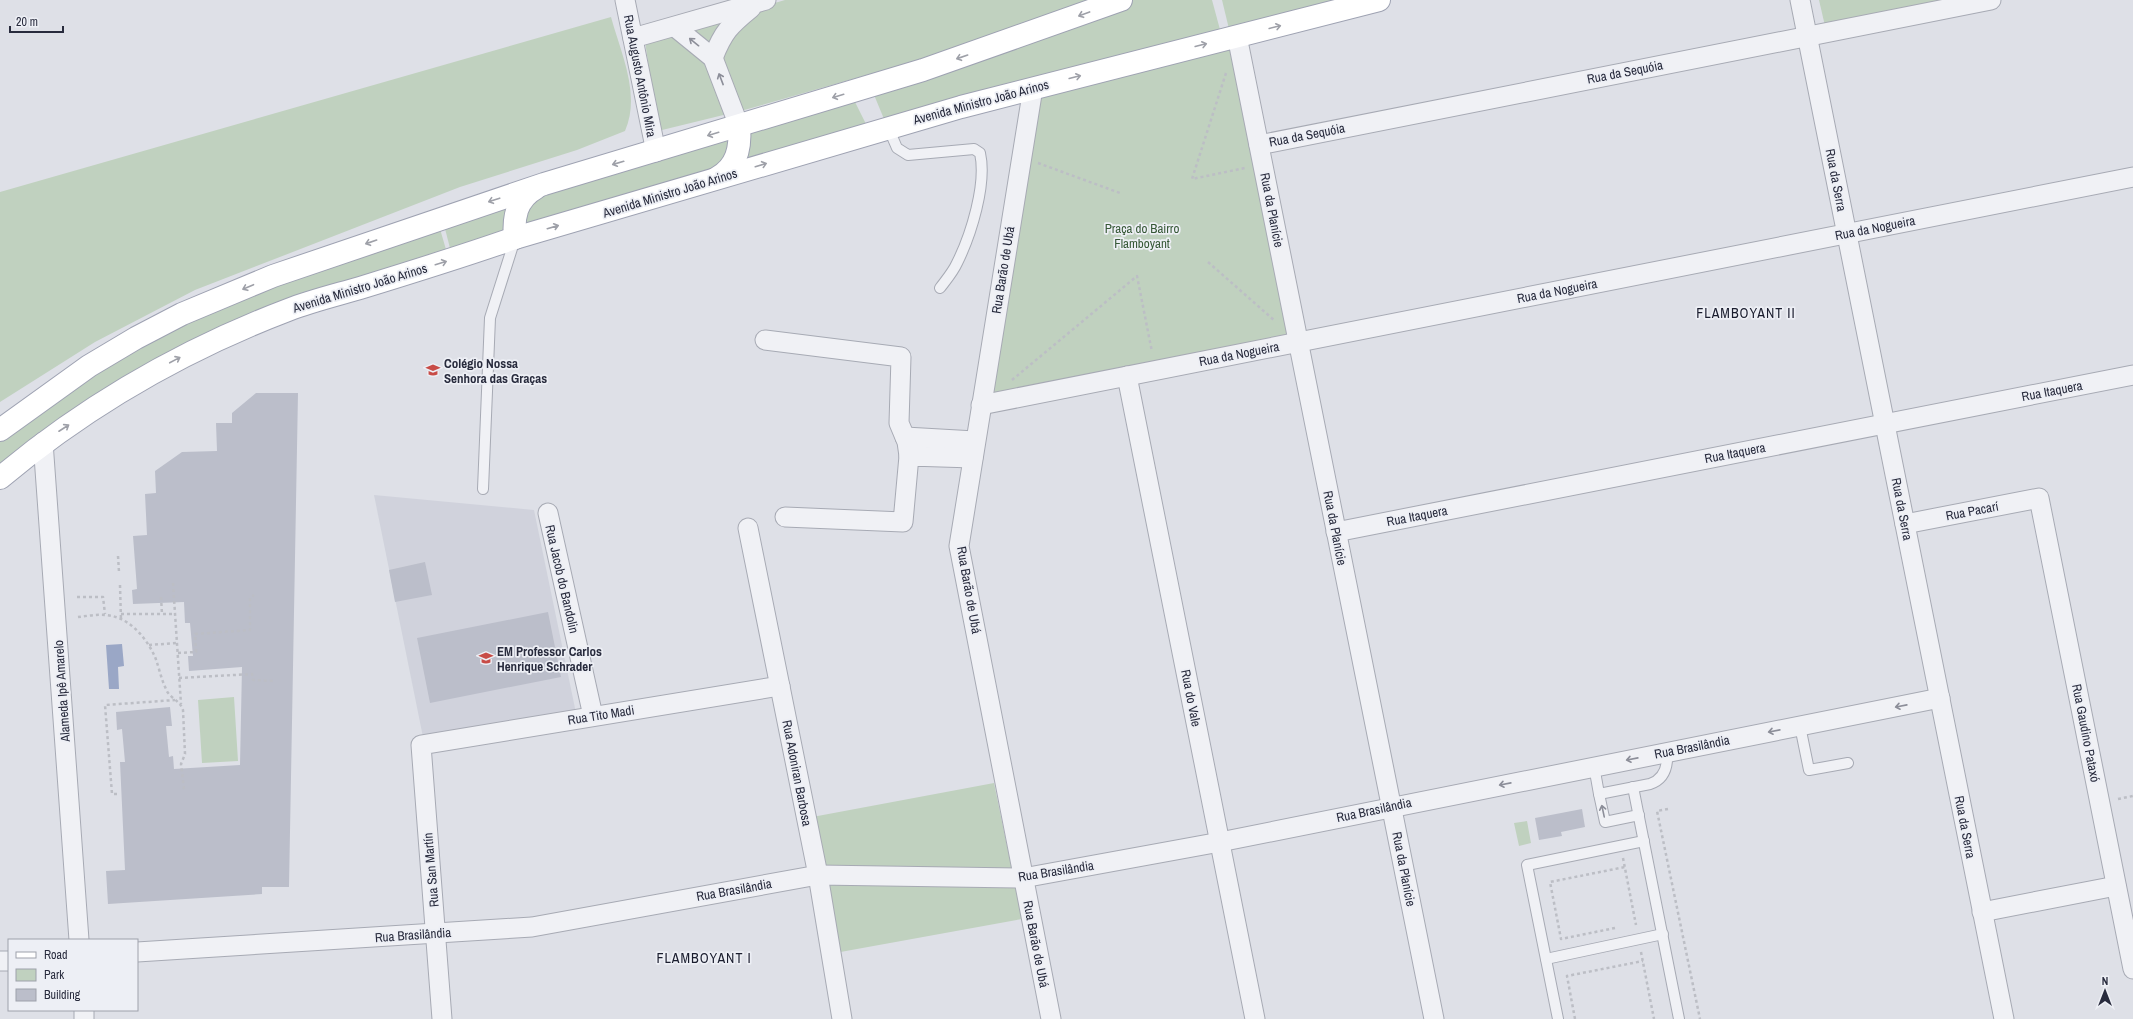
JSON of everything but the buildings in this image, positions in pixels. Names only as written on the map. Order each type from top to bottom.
[{"type":"main road","points":[[0,430],[90,366],[136,338],[182,314],[273,276],[544,184],[656,152],[923,70],[1121,0]]},
{"type":"main road","name":"Avenida Ministro João Arinos","points":[[0,478],[43,442],[111,397],[156,370],[202,347],[289,310],[465,256],[515,238],[888,127],[1033,88],[1379,0]]},
{"type":"main road","points":[[710,181],[725,173],[736,160],[741,143],[739,126]]},
{"type":"main road","points":[[515,238],[513,221],[518,205],[529,192],[544,184]]},
{"type":"street","name":"Rua Augusto Antônio Mira","points":[[625,0],[656,152]]},
{"type":"street","name":"Rua da Serra","points":[[1800,0],[2004,1019]]},
{"type":"street","name":"Rua da Sequóia","points":[[1259,145],[1991,0]]},
{"type":"street","points":[[633,38],[761,2]]},
{"type":"street","points":[[713,58],[722,36],[732,24],[761,2]]},
{"type":"street","points":[[675,27],[713,58],[739,126]]},
{"type":"street","name":"Rua da Planície","points":[[1237,36],[1434,1019]]},
{"type":"street","name":"Rua Barão de Ubá","points":[[1033,88],[959,546],[1008,790],[1023,878],[1051,1019]]},
{"type":"street","name":"Rua da Nogueira","points":[[981,405],[2133,177]]},
{"type":"street","points":[[765,340],[901,357],[899,423],[905,437],[909,456],[903,522],[785,517]]},
{"type":"street","name":"Rua Itaquera","points":[[1336,532],[2133,375]]},
{"type":"street","name":"Rua do Vale","points":[[1127,376],[1255,1019]]},
{"type":"street","points":[[905,437],[974,449]]},
{"type":"street","name":"Alameda Ipê Amarelo","points":[[43,442],[79,939]]},
{"type":"street","points":[[909,456],[974,449]]},
{"type":"street","name":"Rua Pacarí","points":[[1905,524],[2039,498]]},
{"type":"street","name":"Rua Gaudino Pataxó","points":[[2039,498],[2133,969]]},
{"type":"street","name":"Rua Jacob do Bandolin","points":[[548,513],[593,716]]},
{"type":"street","name":"Rua Adoniran Barbosa","points":[[748,528],[818,875],[842,1019]]},
{"type":"street","name":"Rua Tito Madi","points":[[421,745],[780,686]]},
{"type":"street","name":"Rua Brasilândia","points":[[138,952],[532,927],[818,875],[1023,878],[1220,842],[1391,806],[1940,698]]},
{"type":"street","name":"Rua San Martín","points":[[421,745],[442,1019]]},
{"type":"street","points":[[1982,912],[2116,886]]},
{"type":"lane","points":[[888,127],[897,148],[908,155],[974,149],[980,153],[983,165],[977,208],[957,263],[940,288]]},
{"type":"lane","points":[[483,489],[490,318],[515,238]]},
{"type":"lane","points":[[1800,726],[1809,770],[1848,763]]},
{"type":"lane","points":[[1599,794],[1657,782],[1666,768],[1667,752]]},
{"type":"lane","points":[[1594,766],[1605,822],[1639,815]]},
{"type":"lane","points":[[1633,787],[1680,1019]]},
{"type":"lane","points":[[1558,1019],[1527,865],[1644,841]]},
{"type":"lane","points":[[1546,959],[1663,934]]},
{"type":"path","points":[[1228,66],[1192,179],[1263,165]]},
{"type":"path","points":[[1021,158],[1120,193]]},
{"type":"path","points":[[1208,262],[1276,322]]},
{"type":"path","points":[[1011,380],[1137,276],[1156,371]]},
{"type":"path","points":[[118,556],[119,572]]},
{"type":"path","points":[[173,583],[185,754],[181,764],[184,789]]},
{"type":"path","points":[[120,586],[122,620]]},
{"type":"path","points":[[178,653],[196,652],[195,634],[250,630],[250,598],[254,594]]},
{"type":"path","points":[[77,597],[103,597],[105,614]]},
{"type":"path","points":[[162,597],[162,614]]},
{"type":"path","points":[[121,614],[148,612],[175,614]]},
{"type":"path","points":[[78,617],[105,614],[122,620],[137,630],[149,645],[167,693],[181,705]]},
{"type":"path","points":[[149,645],[177,643]]},
{"type":"path","points":[[179,678],[252,674],[252,680],[275,681]]},
{"type":"path","points":[[117,794],[112,794],[106,706],[176,700]]},
{"type":"path","points":[[1668,809],[1657,811],[1700,1019]]},
{"type":"path","points":[[1632,844],[1634,852],[1622,854],[1654,1019],[1650,1019]]},
{"type":"path","points":[[1621,927],[1561,939],[1550,882],[1625,867]]},
{"type":"path","points":[[1629,926],[1636,924]]},
{"type":"path","points":[[1575,1019],[1567,976],[1643,961]]},
{"type":"shaded area","name":"EM Professor Carlos Henrique Schrader","points":[[374,495],[534,510],[576,713],[424,742]]},
{"type":"green space","points":[[785,0],[1095,0],[926,58],[748,109],[658,131],[645,41]]},
{"type":"green space","points":[[1123,0],[1212,0],[1222,37],[884,119],[872,90]]},
{"type":"green space","points":[[1222,0],[1337,0],[1229,29]]},
{"type":"green space","points":[[1819,0],[1958,0],[1825,26]]},
{"type":"green space","points":[[611,17],[628,74],[630,88],[631,103],[625,131],[577,150],[460,187],[195,290],[95,342],[0,402],[0,192]]},
{"type":"green space","name":"Praça do Bairro Flamboyant","points":[[1237,36],[1298,342],[981,405],[1033,88]]},
{"type":"green space","points":[[853,98],[867,126],[451,252],[443,221]]},
{"type":"green space","points":[[438,222],[447,253],[280,306],[0,473],[0,432],[137,340]]},
{"type":"green space","points":[[234,697],[238,761],[202,763],[198,700]]},
{"type":"green space","points":[[994,783],[1022,919],[835,953],[807,818]]},
{"type":"green space","points":[[1527,821],[1531,843],[1519,846],[1514,823]]},
{"type":"water","points":[[122,644],[124,666],[118,667],[119,689],[109,689],[106,645]]},
{"type":"place","name":"Colégio Nossa Senhora das Graças","points":[[433,370]]},
{"type":"place","name":"EM Professor Carlos Henrique Schrader","points":[[486,658]]},
{"type":"district","name":"FLAMBOYANT II","points":[[1746,313]]},
{"type":"district","name":"FLAMBOYANT I","points":[[704,958]]}]
